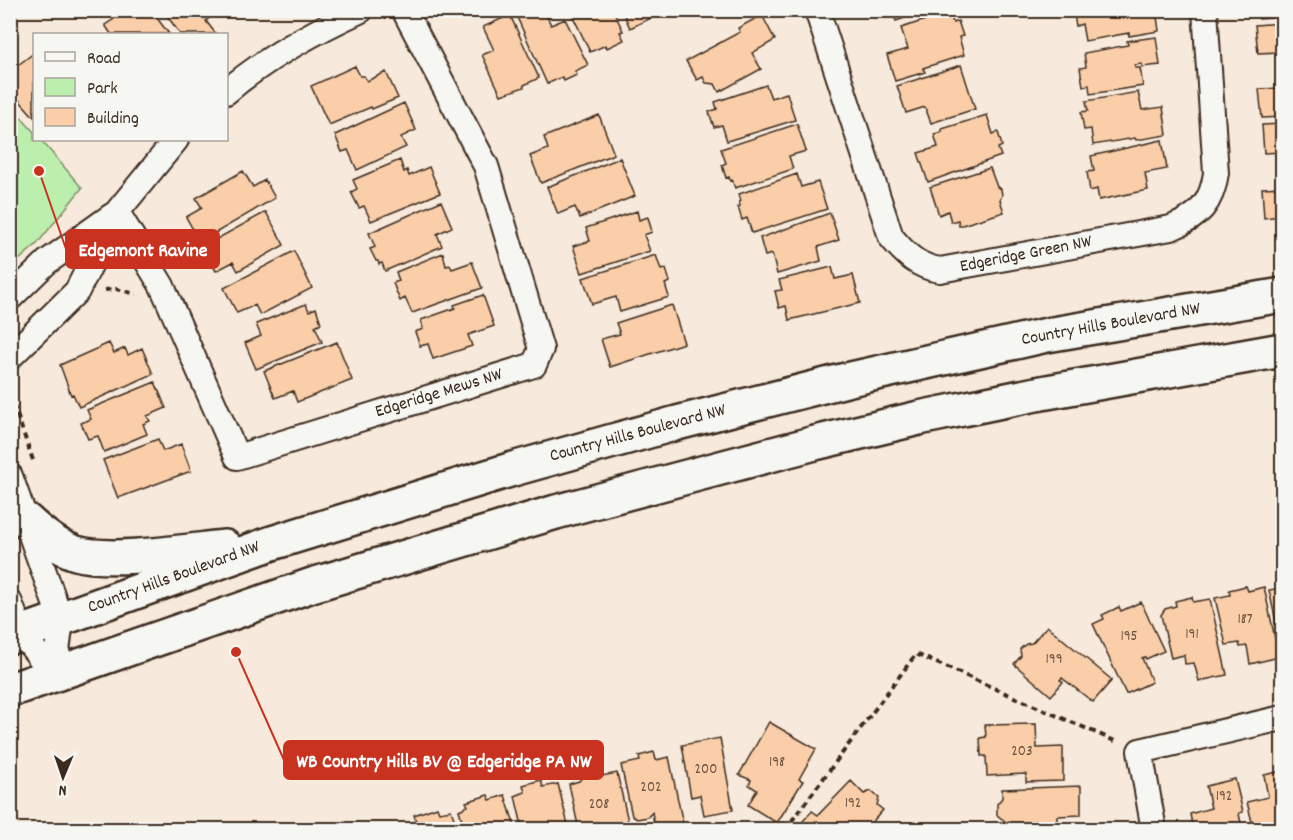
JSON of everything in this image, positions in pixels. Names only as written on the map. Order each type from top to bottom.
[{"type":"main road","name":"Country Hills Boulevard NW","points":[[14,624],[61,620],[272,543],[524,466],[677,423],[846,380],[1047,335],[1282,295]]},
{"type":"main road","points":[[10,690],[312,585],[679,478],[919,418],[1036,394],[1282,350]]},
{"type":"main road","points":[[26,520],[44,536],[63,548],[85,555],[152,554],[272,543]]},
{"type":"street","points":[[228,90],[267,59],[361,10]]},
{"type":"street","name":"Edgeridge Mews NW","points":[[117,212],[162,285],[237,457],[534,365],[541,349],[486,166],[404,10]]},
{"type":"street","name":"Edgeridge Green NW","points":[[817,10],[891,237],[914,260],[926,268],[940,270],[1171,228],[1198,213],[1214,190],[1216,174],[1205,10]]},
{"type":"street","points":[[10,357],[77,291],[117,212],[175,141]]},
{"type":"street","points":[[10,298],[47,262],[117,212]]},
{"type":"street","points":[[10,476],[61,620],[54,675]]},
{"type":"street","points":[[14,624],[54,675]]},
{"type":"street","points":[[1154,830],[1140,751],[1282,718]]},
{"type":"path","points":[[10,395],[36,470]]},
{"type":"path","points":[[784,830],[916,654],[1140,751]]},
{"type":"green space","points":[[10,105],[33,131],[33,141],[42,141],[82,188],[37,244],[11,267]]},
{"type":"building","points":[[110,10],[151,10],[168,33],[110,33],[105,25],[114,19]]},
{"type":"building","points":[[163,10],[218,10],[206,21],[215,33],[179,33]]},
{"type":"building","points":[[525,10],[544,10],[551,25],[565,19],[588,65],[575,71],[577,75],[564,81],[562,77],[547,84],[516,15]]},
{"type":"building","points":[[570,10],[613,10],[623,31],[620,32],[624,40],[607,48],[606,45],[590,52]]},
{"type":"building","points":[[622,10],[668,10],[630,28]]},
{"type":"building","points":[[892,10],[928,10],[896,21]]},
{"type":"building","points":[[1073,10],[1156,10],[1159,31],[1129,36],[1129,33],[1085,41],[1082,24],[1076,26]]},
{"type":"building","points":[[1259,10],[1282,10],[1282,17],[1259,19]]},
{"type":"building","points":[[950,12],[953,23],[958,21],[963,36],[959,37],[964,55],[923,68],[925,72],[895,81],[887,55],[908,49],[901,28]]},
{"type":"building","points":[[510,15],[539,78],[524,87],[501,95],[482,55],[494,50],[483,27]]},
{"type":"building","points":[[762,15],[775,40],[752,53],[761,69],[719,92],[715,84],[706,83],[703,77],[697,80],[686,61],[740,32],[738,28]]},
{"type":"building","points":[[1282,23],[1282,52],[1258,53],[1255,25]]},
{"type":"building","points":[[1156,37],[1160,65],[1142,67],[1142,64],[1135,65],[1135,68],[1140,68],[1143,86],[1090,94],[1089,85],[1083,86],[1080,68],[1086,67],[1084,53],[1128,45],[1127,41]]},
{"type":"building","points":[[33,54],[33,116],[12,92],[14,90],[10,86],[10,71]]},
{"type":"building","points":[[961,65],[975,109],[931,123],[925,107],[906,113],[897,86]]},
{"type":"building","points":[[355,66],[360,76],[364,76],[367,81],[386,72],[398,98],[329,125],[311,86]]},
{"type":"building","points":[[766,85],[771,98],[787,93],[795,120],[727,141],[722,125],[714,127],[709,112],[717,109],[715,102]]},
{"type":"building","points":[[1282,88],[1282,117],[1262,118],[1259,89]]},
{"type":"building","points":[[1138,92],[1142,110],[1163,107],[1167,135],[1093,145],[1091,129],[1084,130],[1081,112],[1088,111],[1086,101]]},
{"type":"building","points":[[404,103],[416,130],[401,137],[406,147],[357,170],[348,150],[342,152],[335,135]]},
{"type":"building","points":[[599,115],[614,154],[541,183],[530,156],[548,149],[544,137]]},
{"type":"building","points":[[987,115],[993,134],[998,132],[1002,146],[998,148],[1001,156],[928,182],[918,153],[938,147],[934,134],[942,132],[942,129]]},
{"type":"building","points":[[797,124],[806,151],[789,156],[793,169],[735,188],[732,180],[730,181],[729,177],[726,178],[722,165],[726,163],[721,149]]},
{"type":"building","points":[[1282,124],[1282,152],[1264,153],[1262,125]]},
{"type":"building","points":[[1162,140],[1167,169],[1145,173],[1148,190],[1099,200],[1097,189],[1090,191],[1087,172],[1094,171],[1091,156]]},
{"type":"building","points":[[620,158],[635,196],[580,218],[575,207],[558,214],[547,187]]},
{"type":"building","points":[[400,160],[404,172],[407,170],[409,176],[429,167],[440,193],[371,221],[364,206],[359,208],[351,192],[357,189],[353,180]]},
{"type":"building","points":[[990,168],[997,187],[1001,189],[1000,200],[1004,212],[959,226],[958,220],[951,222],[948,211],[939,215],[930,187]]},
{"type":"building","points":[[243,171],[253,187],[265,180],[275,198],[200,242],[186,217],[202,208],[196,198]]},
{"type":"building","points":[[797,174],[801,187],[818,182],[827,209],[752,233],[747,218],[742,220],[738,207],[741,201],[739,194]]},
{"type":"building","points":[[1282,187],[1282,216],[1264,218],[1262,188]]},
{"type":"building","points":[[441,201],[452,227],[437,234],[442,246],[385,271],[382,263],[379,264],[376,261],[370,249],[375,247],[369,233]]},
{"type":"building","points":[[637,211],[639,220],[648,217],[652,232],[644,235],[650,251],[582,273],[573,246],[590,241],[586,228]]},
{"type":"building","points":[[266,212],[284,245],[238,271],[233,262],[216,271],[202,247]]},
{"type":"building","points":[[830,213],[839,240],[818,247],[821,261],[777,274],[772,254],[765,256],[760,238]]},
{"type":"building","points":[[294,251],[312,288],[260,315],[255,305],[237,313],[224,288]]},
{"type":"building","points":[[443,253],[446,266],[450,265],[452,269],[472,262],[482,288],[412,313],[405,298],[400,301],[393,283],[399,281],[396,272]]},
{"type":"building","points":[[656,255],[661,270],[666,269],[670,282],[665,284],[669,297],[620,312],[616,297],[592,304],[583,278]]},
{"type":"building","points":[[832,267],[835,279],[853,275],[860,303],[789,320],[786,306],[779,308],[775,291],[782,290],[779,280]]},
{"type":"building","points":[[483,295],[494,326],[468,335],[472,346],[433,359],[428,344],[420,346],[415,332],[423,329],[421,320]]},
{"type":"building","points":[[306,304],[309,311],[316,308],[321,323],[315,326],[322,342],[256,369],[245,343],[261,336],[256,324]]},
{"type":"building","points":[[672,305],[684,343],[610,367],[601,339],[620,334],[616,323]]},
{"type":"building","points":[[337,342],[352,380],[297,402],[293,391],[275,398],[264,371]]},
{"type":"building","points":[[109,343],[114,353],[125,348],[128,355],[142,348],[153,374],[79,407],[73,394],[71,395],[60,365]]},
{"type":"building","points":[[155,382],[166,408],[147,416],[150,421],[143,424],[147,434],[104,452],[98,436],[88,439],[81,423],[91,419],[87,410]]},
{"type":"building","points":[[158,439],[163,451],[181,444],[191,471],[118,498],[103,460]]},
{"type":"building","points":[[1282,581],[1282,639],[1280,640],[1269,590],[1281,588],[1279,582]]},
{"type":"building","points":[[1246,586],[1248,591],[1264,587],[1279,657],[1250,664],[1247,646],[1240,647],[1239,643],[1226,645],[1215,598],[1230,595],[1229,590]]},
{"type":"building","points":[[1192,597],[1193,602],[1210,599],[1227,675],[1199,681],[1194,663],[1185,664],[1184,655],[1171,658],[1161,615],[1165,609],[1176,606],[1175,601]]},
{"type":"building","points":[[1141,602],[1164,651],[1146,659],[1142,658],[1152,682],[1126,694],[1093,624],[1104,619],[1102,615],[1119,607],[1121,611]]},
{"type":"building","points":[[1047,626],[1112,680],[1093,702],[1062,678],[1060,680],[1063,682],[1051,696],[1014,664],[1021,656],[1020,649],[1032,643]]},
{"type":"building","points":[[769,722],[816,749],[799,779],[803,781],[777,823],[748,805],[757,790],[749,785],[751,780],[739,775]]},
{"type":"building","points":[[1036,724],[1037,748],[1063,747],[1063,781],[1026,782],[1026,774],[987,776],[986,756],[981,756],[980,738],[986,737],[985,725]]},
{"type":"building","points":[[720,738],[733,810],[704,815],[700,795],[691,797],[682,745]]},
{"type":"building","points":[[654,752],[656,760],[669,757],[684,829],[655,830],[652,812],[648,817],[637,819],[632,816],[621,765],[640,761],[639,756]]},
{"type":"building","points":[[1282,771],[1282,830],[1254,830],[1247,802],[1268,797],[1264,775]]},
{"type":"building","points":[[617,773],[630,830],[601,830],[598,826],[598,830],[579,830],[569,784],[591,774],[596,777]]},
{"type":"building","points":[[1235,779],[1243,812],[1239,813],[1242,830],[1193,830],[1190,814],[1211,808],[1206,786]]},
{"type":"building","points":[[541,780],[543,787],[558,784],[568,825],[572,824],[573,830],[523,830],[515,796],[525,792],[523,785]]},
{"type":"building","points":[[851,781],[864,794],[871,791],[879,798],[877,805],[883,810],[865,830],[795,830],[812,811],[818,815]]},
{"type":"building","points":[[1081,786],[1081,815],[1057,816],[1057,830],[1005,830],[1005,821],[997,815],[997,804],[1002,798],[1002,789]]},
{"type":"building","points":[[488,795],[490,800],[505,795],[516,830],[465,830],[459,810],[468,806],[466,802]]},
{"type":"building","points":[[437,807],[439,812],[451,810],[458,830],[406,830],[405,826],[416,821],[414,815]]},
{"type":"place","name":"Edgemont Ravine","points":[[39,171]]},
{"type":"place","name":"WB Country Hills BV @ Edgeridge PA NW","points":[[236,652]]}]
